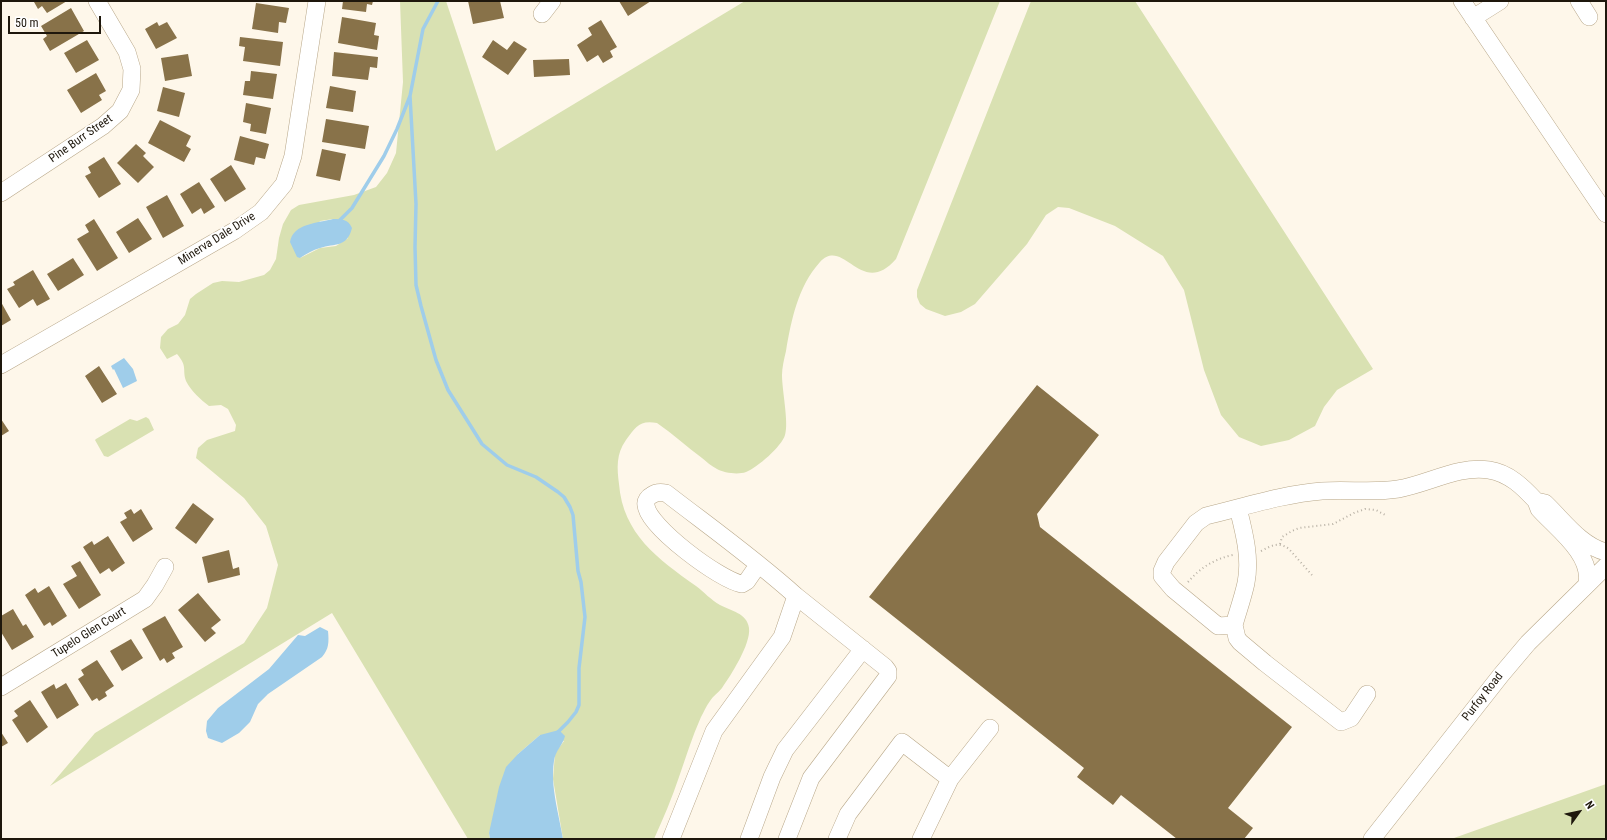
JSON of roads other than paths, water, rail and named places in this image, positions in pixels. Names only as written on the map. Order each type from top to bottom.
[{"type":"street","name":"Pine Burr Street","points":[[1,193],[103,126],[120,111],[131,90],[132,70],[126,52],[98,1]]},
{"type":"street","name":"Minerva Dale Drive","points":[[1,365],[234,231],[261,212],[284,184],[293,156],[317,1]]},
{"type":"street","points":[[1462,1],[1606,214]]},
{"type":"street","points":[[1473,18],[1500,1]]},
{"type":"street","points":[[1579,1],[1589,17]]},
{"type":"street","points":[[1234,625],[1218,626],[1172,590],[1162,576],[1162,571],[1166,562],[1196,523],[1201,519],[1238,508],[1301,493],[1323,491],[1394,490],[1463,471],[1476,469],[1499,472],[1521,485],[1536,501],[1539,509],[1582,556],[1588,570],[1587,583]]},
{"type":"street","points":[[758,564],[747,581],[742,584],[719,574],[698,560],[668,536],[647,511],[647,500],[655,493],[666,493],[758,564],[888,671],[888,676],[811,778],[787,839]]},
{"type":"street","points":[[1536,501],[1545,503],[1586,543],[1598,550],[1606,552]]},
{"type":"street","points":[[1238,508],[1244,533],[1248,564],[1246,582],[1234,625],[1237,638],[1264,663],[1341,722],[1351,718],[1367,694]]},
{"type":"street","name":"Tupelo Glen Court","points":[[1,687],[145,599],[155,586],[165,567]]},
{"type":"street","name":"Purfoy Road","points":[[1374,838],[1528,642],[1587,583],[1605,569]]},
{"type":"street","points":[[671,839],[714,731],[782,637],[796,596]]},
{"type":"street","points":[[749,839],[772,777],[785,750],[863,649]]},
{"type":"street","points":[[921,839],[950,779],[990,728]]},
{"type":"street","points":[[837,839],[848,814],[902,742],[950,779]]},
{"type":"water","points":[[333,219],[344,220],[349,223],[352,228],[347,239],[340,244],[317,249],[300,258],[297,257],[290,242],[296,231],[307,225]]},
{"type":"water","points":[[124,358],[133,369],[137,381],[123,388],[111,366]]},
{"type":"water","points":[[320,627],[328,631],[327,648],[322,657],[268,694],[258,704],[250,722],[239,733],[222,743],[208,738],[206,731],[207,721],[218,708],[269,669],[298,635],[305,636]]},
{"type":"water","points":[[559,730],[565,736],[555,757],[553,780],[563,839],[490,839],[489,833],[499,787],[506,767],[518,754],[540,735]]},
{"type":"waterway","points":[[339,221],[352,208],[384,156],[397,129],[410,96],[423,29],[438,1]]},
{"type":"waterway","points":[[410,96],[416,204],[416,285],[436,360],[448,390],[482,444],[507,465],[536,477],[558,492],[564,497],[573,515],[578,571],[581,582],[585,617],[579,668],[579,705],[576,712],[557,733]]}]
